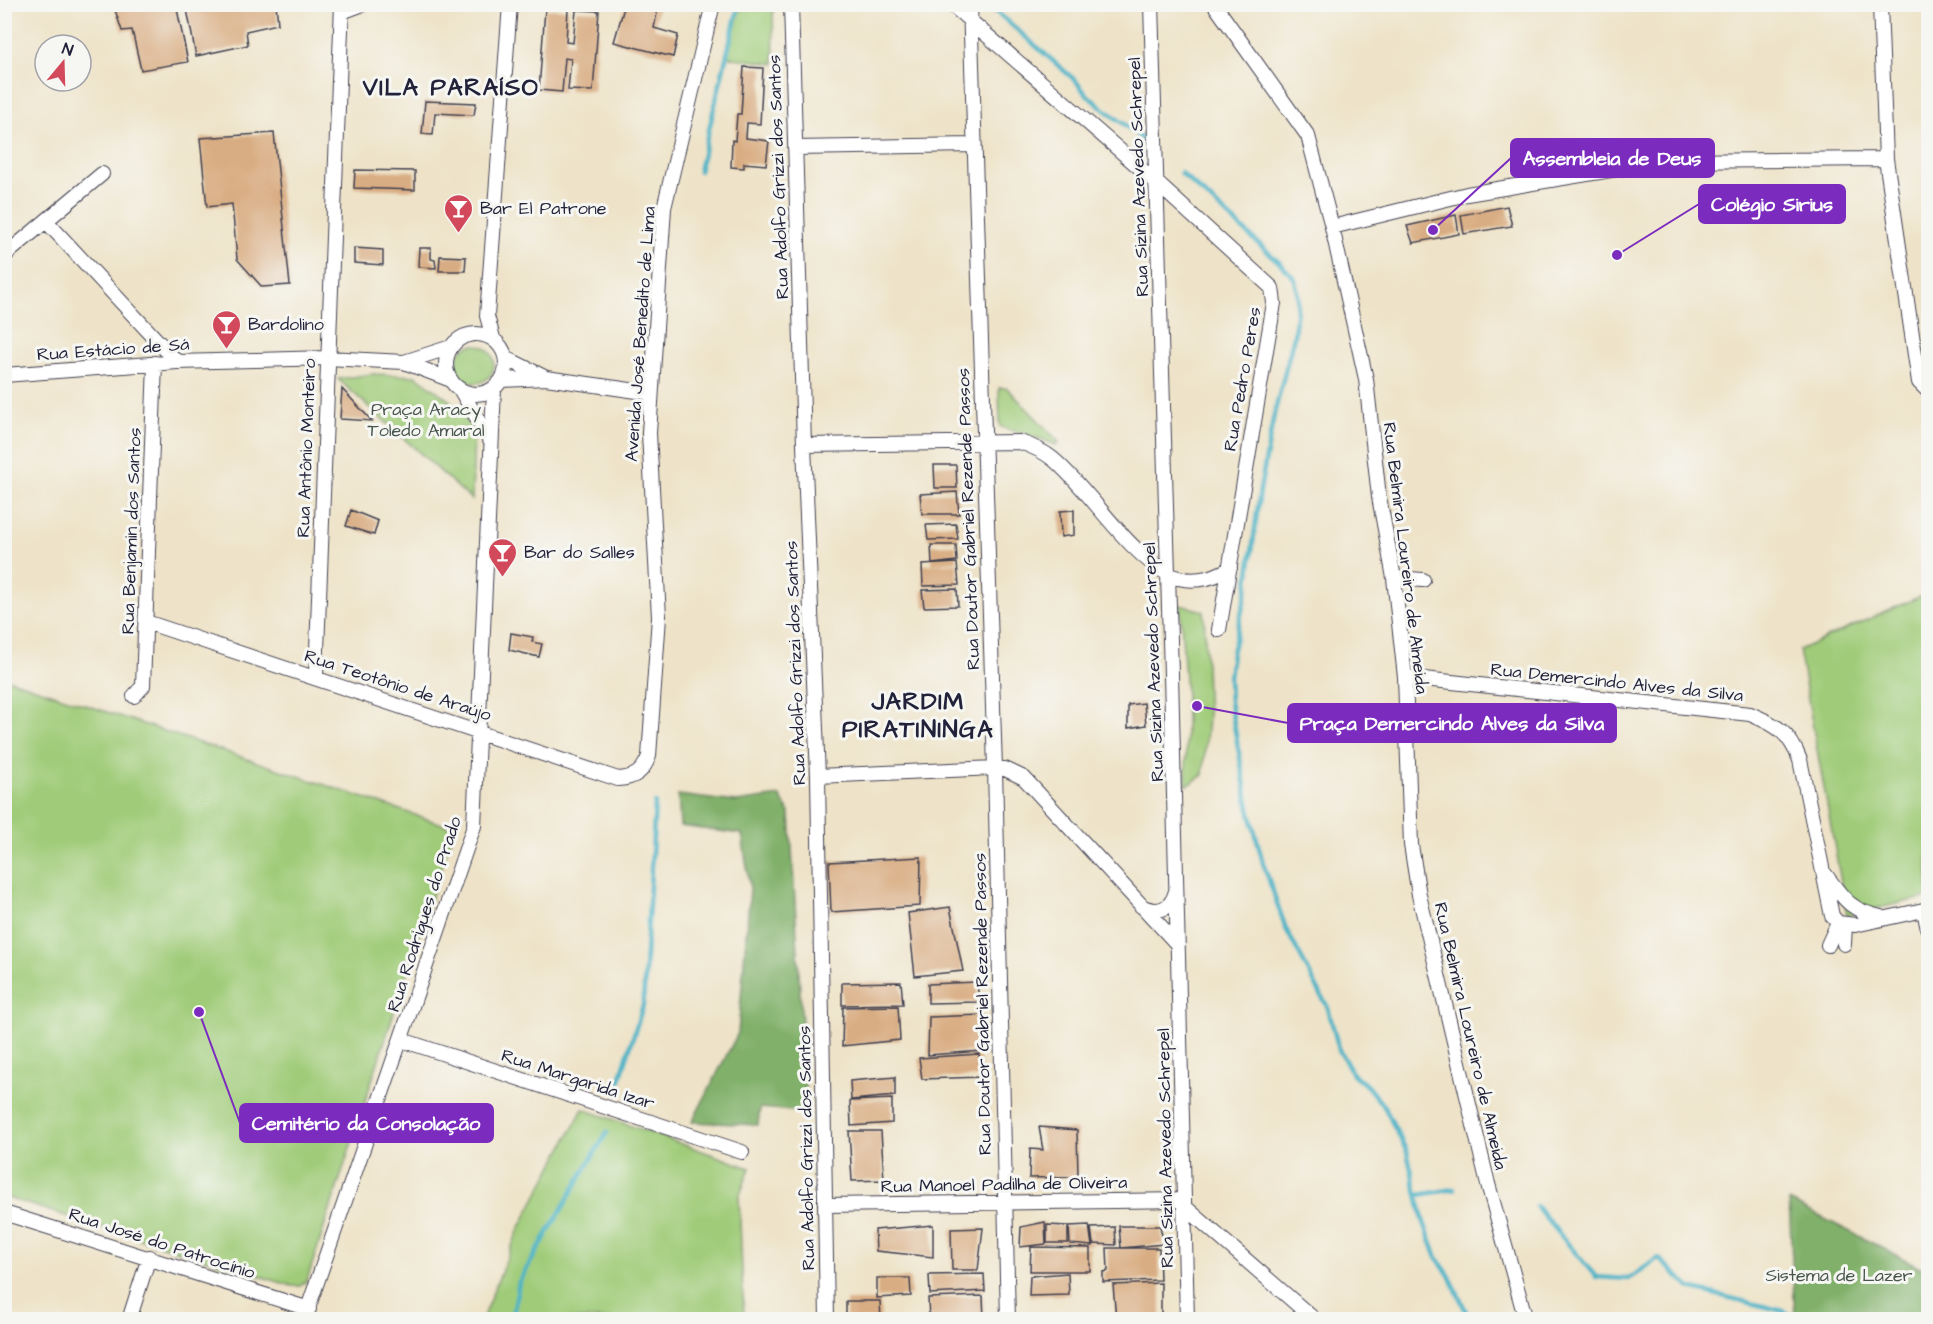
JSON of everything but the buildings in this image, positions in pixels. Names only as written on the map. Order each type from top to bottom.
[{"type":"street","points":[[342,8],[363,4]]},
{"type":"street","points":[[493,338],[487,316],[510,4]]},
{"type":"street","name":"Avenida José Benedito de Lima","points":[[638,774],[649,756],[659,617],[649,434],[664,208],[712,4]]},
{"type":"street","name":"Rua Adolfo Grizzi dos Santos","points":[[791,4],[804,445],[818,776],[827,1320]]},
{"type":"street","points":[[951,4],[1156,183]]},
{"type":"street","name":"Rua Doutor Gabriel Rezende Passos","points":[[969,4],[995,768],[1008,1320]]},
{"type":"street","name":"Rua Sizina Azevedo Schrepel","points":[[1151,4],[1187,1320]]},
{"type":"street","name":"Rua Belmira Loureiro de Almeida","points":[[1214,4],[1308,136],[1332,227],[1366,380],[1379,497],[1394,578],[1406,677],[1412,845],[1419,895],[1488,1184],[1526,1320]]},
{"type":"street","points":[[1880,4],[1886,159],[1919,382],[1929,392]]},
{"type":"street","name":"Rua Antônio Monteiro","points":[[316,676],[342,8]]},
{"type":"street","points":[[795,148],[973,145]]},
{"type":"street","points":[[1332,227],[1467,194],[1612,168],[1666,161],[1886,159]]},
{"type":"street","points":[[4,255],[102,174]]},
{"type":"street","name":"Rua Pedro Peres","points":[[1156,183],[1267,284],[1274,296],[1219,630]]},
{"type":"street","points":[[46,221],[177,362]]},
{"type":"street","points":[[491,442],[446,370],[451,347],[459,338],[470,334],[482,334],[493,338],[502,347],[506,358],[506,369],[498,385]]},
{"type":"street","name":"Rua Estácio de Sá","points":[[404,362],[451,347]]},
{"type":"street","name":"Rua Estácio de Sá","points":[[4,375],[155,363],[327,358],[404,362],[456,384]]},
{"type":"street","points":[[506,358],[546,378]]},
{"type":"street","name":"Rua Benjamin dos Santos","points":[[134,696],[142,686],[155,363]]},
{"type":"street","points":[[456,384],[471,393],[483,393],[498,385],[546,378],[651,393]]},
{"type":"street","name":"Rua Rodrigues do Prado","points":[[307,1314],[474,826],[491,442],[498,385]]},
{"type":"street","points":[[804,445],[1020,442],[1051,458],[1141,553],[1168,574],[1187,579],[1203,579],[1216,577],[1230,568]]},
{"type":"street","points":[[1394,578],[1423,580]]},
{"type":"street","name":"Rua Teotônio de Araújo","points":[[146,621],[480,730],[618,779],[638,774]]},
{"type":"street","name":"Rua Demercindo Alves da Silva","points":[[1406,677],[1750,714],[1776,725],[1793,742],[1800,760],[1832,916],[1841,924]]},
{"type":"street","points":[[818,776],[1005,769],[1024,778],[1178,945]]},
{"type":"street","name":"Rua Demercindo Alves da Silva","points":[[1822,870],[1847,904],[1864,914],[1883,918]]},
{"type":"street","points":[[1140,905],[1160,910],[1167,908],[1174,901],[1177,889]]},
{"type":"street","points":[[1841,924],[1855,925],[1926,909],[1929,930]]},
{"type":"street","points":[[1841,924],[1844,944]]},
{"type":"street","points":[[1828,945],[1841,924]]},
{"type":"street","name":"Rua Margarida Izar","points":[[402,1040],[742,1152]]},
{"type":"street","name":"Rua Manoel Padilha de Oliveira","points":[[825,1205],[1004,1202],[1184,1203]]},
{"type":"street","points":[[1184,1203],[1213,1233],[1315,1320]]},
{"type":"street","name":"Rua José do Patrocínio","points":[[4,1213],[149,1257],[307,1314]]},
{"type":"street","points":[[1186,1244],[1191,1235],[1198,1231],[1213,1233]]},
{"type":"street","points":[[129,1320],[149,1257]]},
{"type":"green space","points":[[741,5],[773,5],[774,64],[727,57]]},
{"type":"green space","points":[[475,345],[488,351],[494,364],[488,377],[475,383],[462,377],[456,364],[462,351]]},
{"type":"green space","name":"Praça Aracy Toledo Amaral","points":[[372,374],[416,376],[449,400],[474,430],[472,500],[338,379]]},
{"type":"green space","points":[[999,388],[1007,388],[1059,442],[1056,445],[1000,426]]},
{"type":"green space","points":[[1928,593],[1928,897],[1847,915],[1799,650]]},
{"type":"green space","points":[[1180,605],[1204,611],[1208,718],[1203,775],[1186,786],[1186,695]]},
{"type":"green space","points":[[5,678],[454,828],[307,1280],[300,1286],[292,1286],[5,1197]]},
{"type":"green space","points":[[678,795],[736,802],[780,796],[790,814],[807,1112],[760,1108],[758,1125],[692,1122],[738,1033],[750,889],[742,834],[680,826]]},
{"type":"green space","points":[[583,1109],[750,1168],[739,1197],[744,1319],[482,1319],[519,1229]]},
{"type":"green space","name":"Sistema de Lazer","points":[[1789,1201],[1928,1271],[1928,1319],[1795,1319]]},
{"type":"waterway","points":[[699,171],[739,4]]},
{"type":"waterway","points":[[992,8],[1076,81],[1100,106],[1145,142]]},
{"type":"waterway","points":[[1181,173],[1280,263],[1295,279],[1298,297],[1294,336],[1274,415],[1260,490],[1247,589],[1232,653],[1229,678],[1230,702],[1249,809],[1263,863],[1286,929],[1328,1008],[1339,1050],[1352,1073],[1367,1086],[1385,1108],[1407,1152],[1423,1220],[1437,1258],[1449,1275],[1470,1320]]},
{"type":"waterway","points":[[617,1089],[643,1005],[655,803]]},
{"type":"waterway","points":[[512,1320],[519,1282],[607,1132]]},
{"type":"waterway","points":[[1419,1195],[1454,1189]]},
{"type":"waterway","points":[[1536,1206],[1596,1277],[1629,1279],[1658,1258],[1690,1288],[1783,1311],[1799,1320]]},
{"type":"place","name":"Assembleia de Deus","points":[[1433,230]]},
{"type":"place","name":"Bar El Patrone","points":[[459,234]]},
{"type":"place","name":"Colégio Sirius","points":[[1617,255]]},
{"type":"place","name":"Bardolino","points":[[227,350]]},
{"type":"place","name":"Bar do Salles","points":[[503,578]]},
{"type":"place","name":"Praça Demercindo Alves da Silva","points":[[1197,706]]},
{"type":"place","name":"Cemitério da Consolação","points":[[199,1012]]},
{"type":"district","name":"VILA PARAÍSO","points":[[451,87]]},
{"type":"district","name":"JARDIM PIRATININGA","points":[[918,715]]}]
